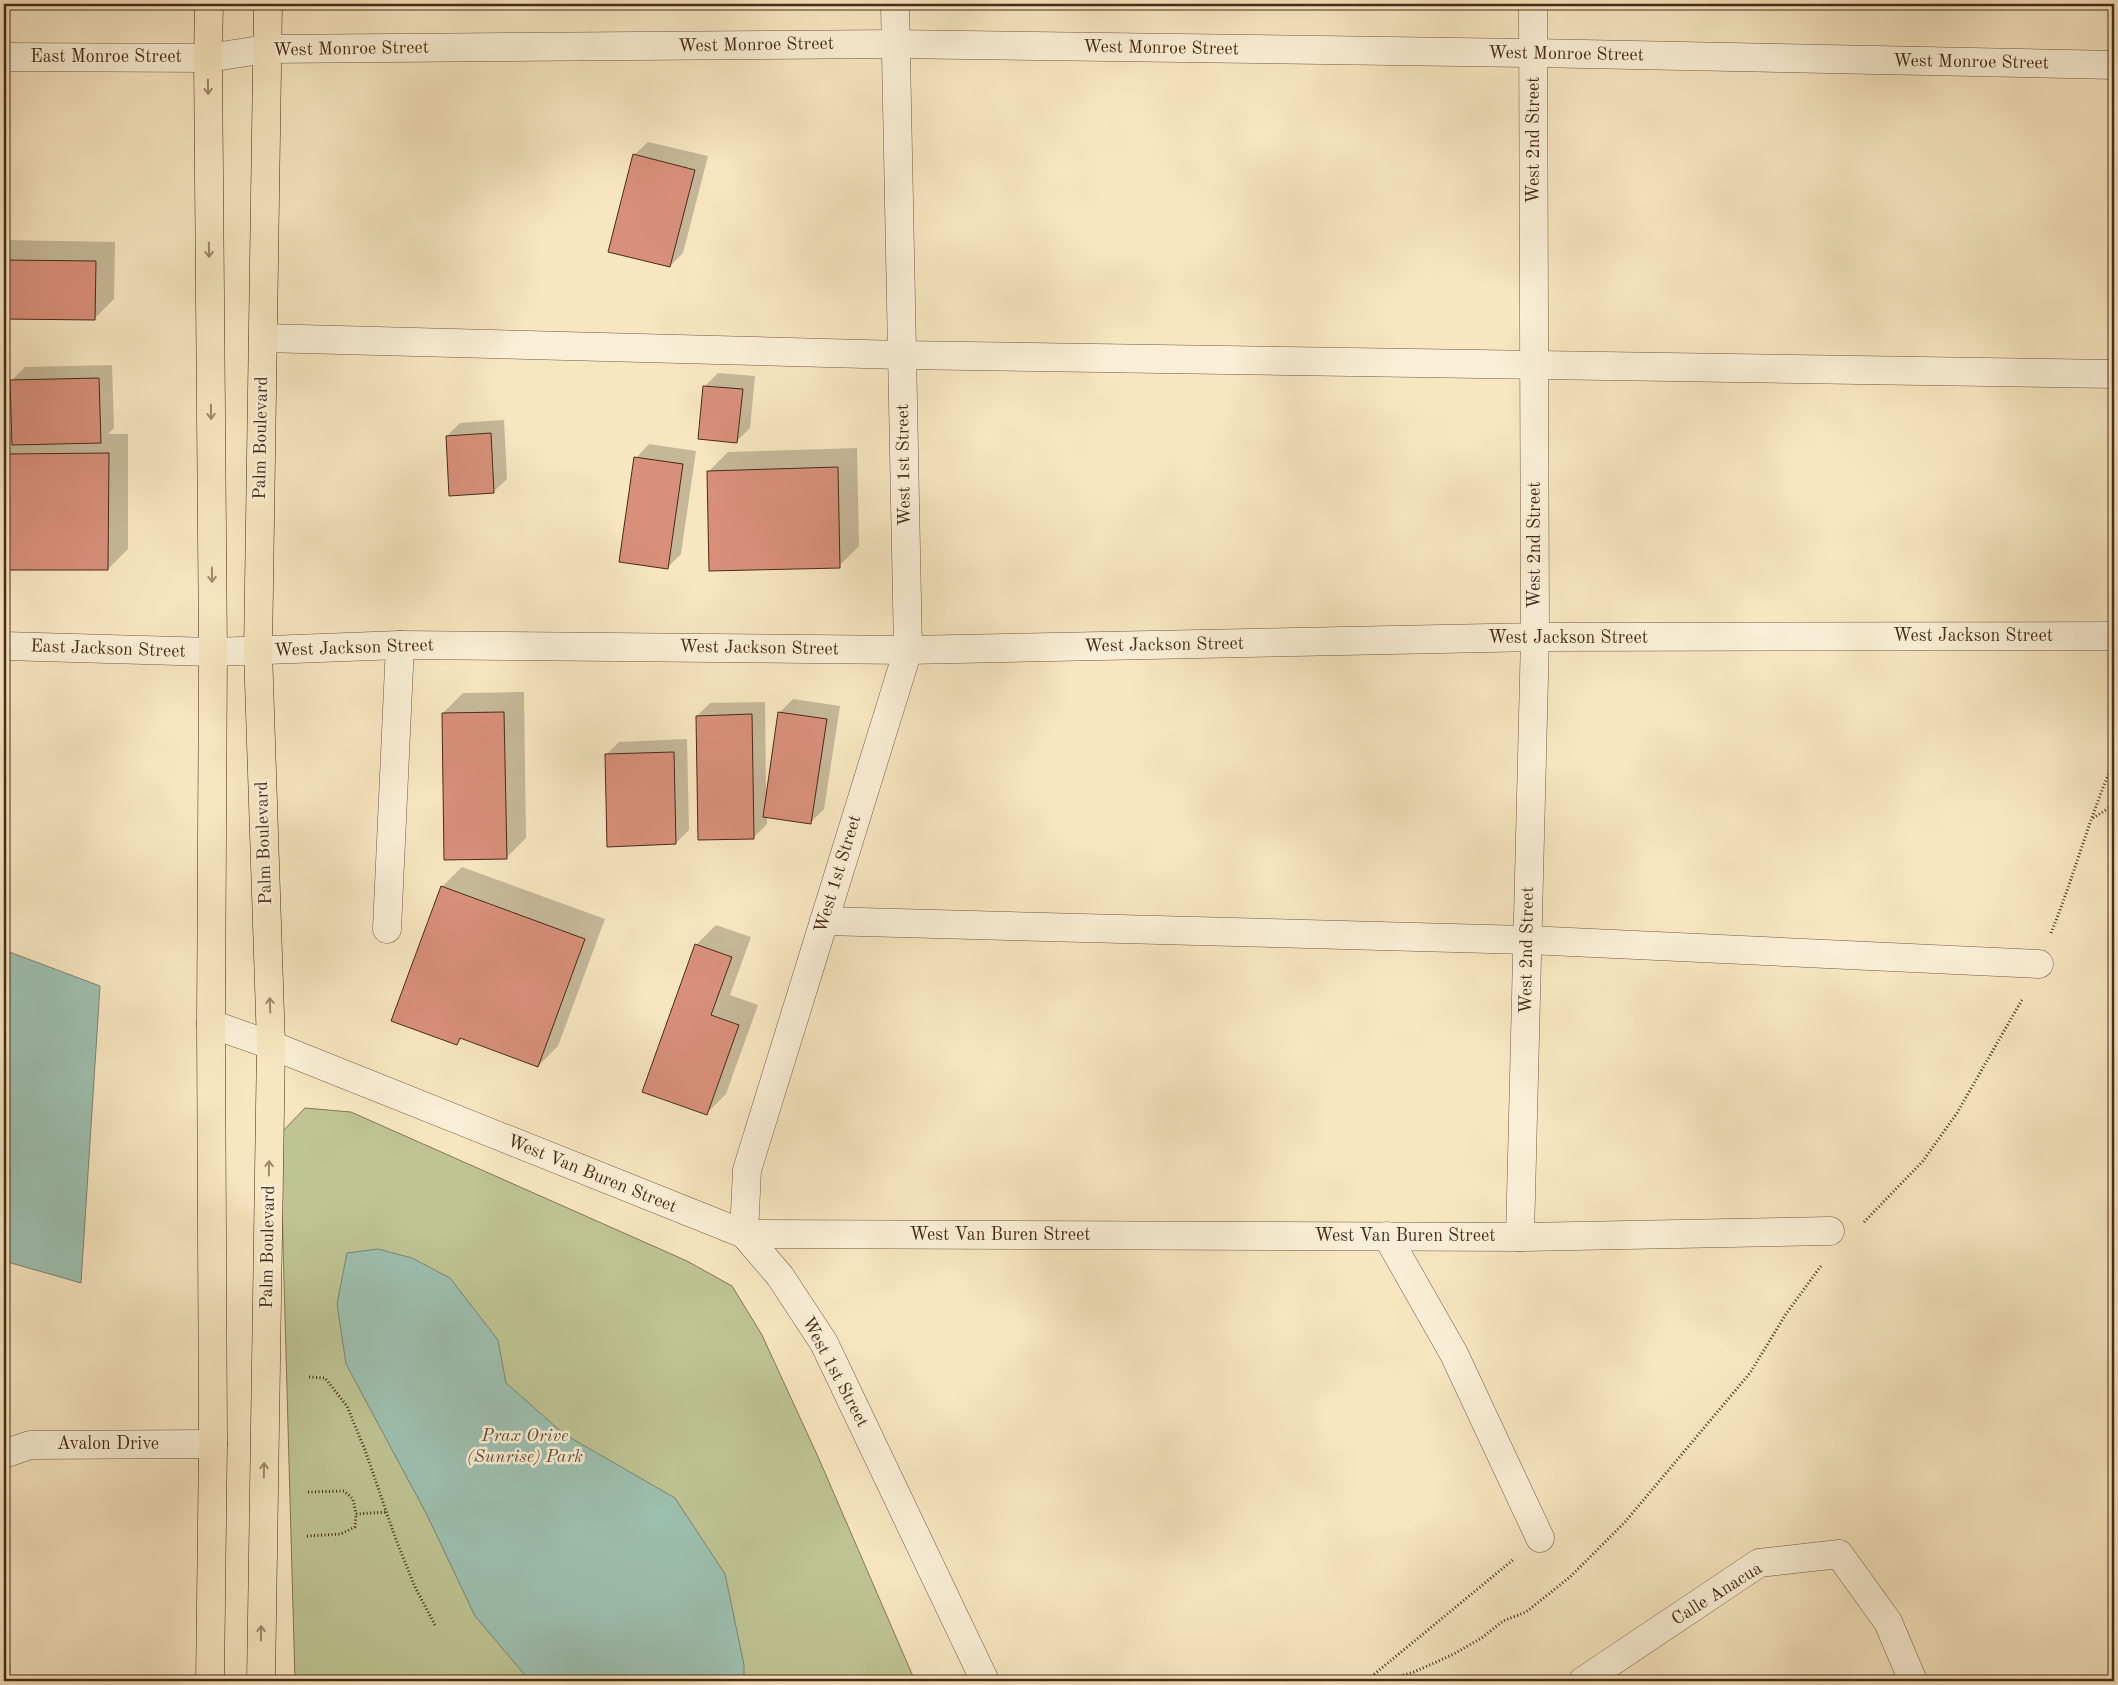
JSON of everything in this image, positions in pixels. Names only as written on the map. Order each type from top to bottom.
[{"type":"main road","points":[[209,4],[213,652],[211,1024],[213,1444],[210,1681]]},
{"type":"main road","name":"Palm Boulevard","points":[[261,1681],[271,1045],[258,651],[268,4]]},
{"type":"street","name":"West 1st Street","points":[[895,4],[894,44],[908,650],[747,1170],[744,1234],[780,1276],[824,1343],[984,1679]]},
{"type":"street","name":"West 2nd Street","points":[[1520,1237],[1535,637],[1534,4]]},
{"type":"street","name":"West Monroe Street","points":[[208,58],[267,49],[894,44],[1534,53],[2114,65]]},
{"type":"street","name":"East Monroe Street","points":[[4,57],[208,58]]},
{"type":"street","points":[[262,338],[901,355],[2114,374]]},
{"type":"street","name":"West Jackson Street","points":[[213,652],[400,645],[908,650],[1535,637],[2114,636]]},
{"type":"street","points":[[387,929],[400,645]]},
{"type":"street","name":"East Jackson Street","points":[[4,646],[213,652]]},
{"type":"street","points":[[824,921],[1528,940],[2039,964]]},
{"type":"street","name":"West Van Buren Street","points":[[211,1024],[271,1045],[744,1234],[1520,1237],[1830,1231]]},
{"type":"street","points":[[1387,1236],[1454,1354],[1540,1538]]},
{"type":"street","points":[[4,1435],[30,1445]]},
{"type":"street","name":"Avalon Drive","points":[[4,1454],[30,1445],[213,1444]]},
{"type":"street","name":"Calle Anacua","points":[[1583,1681],[1759,1563],[1840,1554],[1888,1622],[1914,1681]]},
{"type":"path","points":[[2092,818],[2114,806]]},
{"type":"path","points":[[309,1377],[325,1378],[346,1406],[365,1450],[415,1587],[435,1625]]},
{"type":"path","points":[[307,1536],[341,1534],[355,1527],[356,1514],[353,1499],[344,1491],[308,1492]]},
{"type":"path","points":[[356,1514],[387,1512]]},
{"type":"path","points":[[1366,1681],[1540,1538]]},
{"type":"green space","name":"Prax Orive (Sunrise) Park","points":[[305,1108],[351,1112],[687,1261],[732,1286],[762,1335],[819,1459],[915,1681],[295,1681],[280,1134]]},
{"type":"shaded area","points":[[4,950],[100,986],[81,1283],[4,1261]]},
{"type":"shaded area","points":[[378,1249],[412,1258],[450,1278],[498,1340],[506,1383],[564,1434],[675,1498],[725,1574],[744,1665],[744,1681],[530,1681],[475,1616],[427,1515],[346,1364],[337,1304],[347,1253]]},
{"type":"building","points":[[633,154],[695,170],[670,267],[608,252]]},
{"type":"building","points":[[4,260],[96,261],[95,320],[4,319]]},
{"type":"building","points":[[99,378],[101,443],[12,445],[10,380]]},
{"type":"building","points":[[703,386],[743,389],[737,443],[698,439]]},
{"type":"building","points":[[491,433],[494,493],[449,496],[446,436]]},
{"type":"building","points":[[109,453],[108,570],[4,570],[4,454]]},
{"type":"building","points":[[634,457],[683,464],[668,569],[619,562]]},
{"type":"building","points":[[838,467],[840,568],[709,571],[707,471]]},
{"type":"building","points":[[504,712],[507,859],[444,860],[442,713]]},
{"type":"building","points":[[778,712],[827,719],[811,824],[763,817]]},
{"type":"building","points":[[752,714],[754,839],[698,840],[696,716]]},
{"type":"building","points":[[674,752],[676,844],[607,847],[605,754]]},
{"type":"building","points":[[441,886],[585,939],[538,1067],[460,1038],[457,1045],[391,1021]]},
{"type":"building","points":[[695,944],[732,957],[711,1015],[739,1025],[707,1115],[642,1092]]}]
